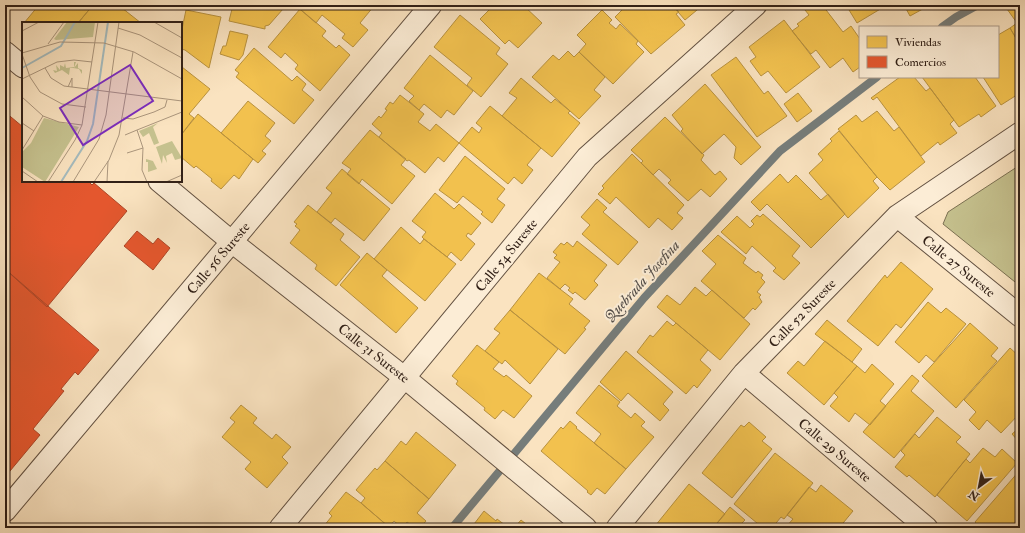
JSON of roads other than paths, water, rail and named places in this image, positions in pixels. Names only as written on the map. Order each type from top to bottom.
[{"type":"street","name":"Calle 54 Sureste","points":[[280,528],[587,157],[756,5]]},
{"type":"street","name":"Calle 56 Sureste","points":[[5,511],[232,242],[423,7]]},
{"type":"street","points":[[5,52],[22,66]]},
{"type":"street","name":"Calle 52 Sureste","points":[[617,528],[744,373],[897,216],[1020,132]]},
{"type":"street","name":"Calle 31 Sureste","points":[[160,182],[232,242],[405,378],[586,528]]},
{"type":"street","name":"Calle 27 Sureste","points":[[897,216],[1020,316]]},
{"type":"street","name":"Calle 29 Sureste","points":[[744,373],[927,528]]},
{"type":"waterway","name":"Quebrada Josefina","points":[[943,26],[978,5]]},
{"type":"waterway","name":"Quebrada Josefina","points":[[452,528],[644,298],[780,151],[876,78]]}]
